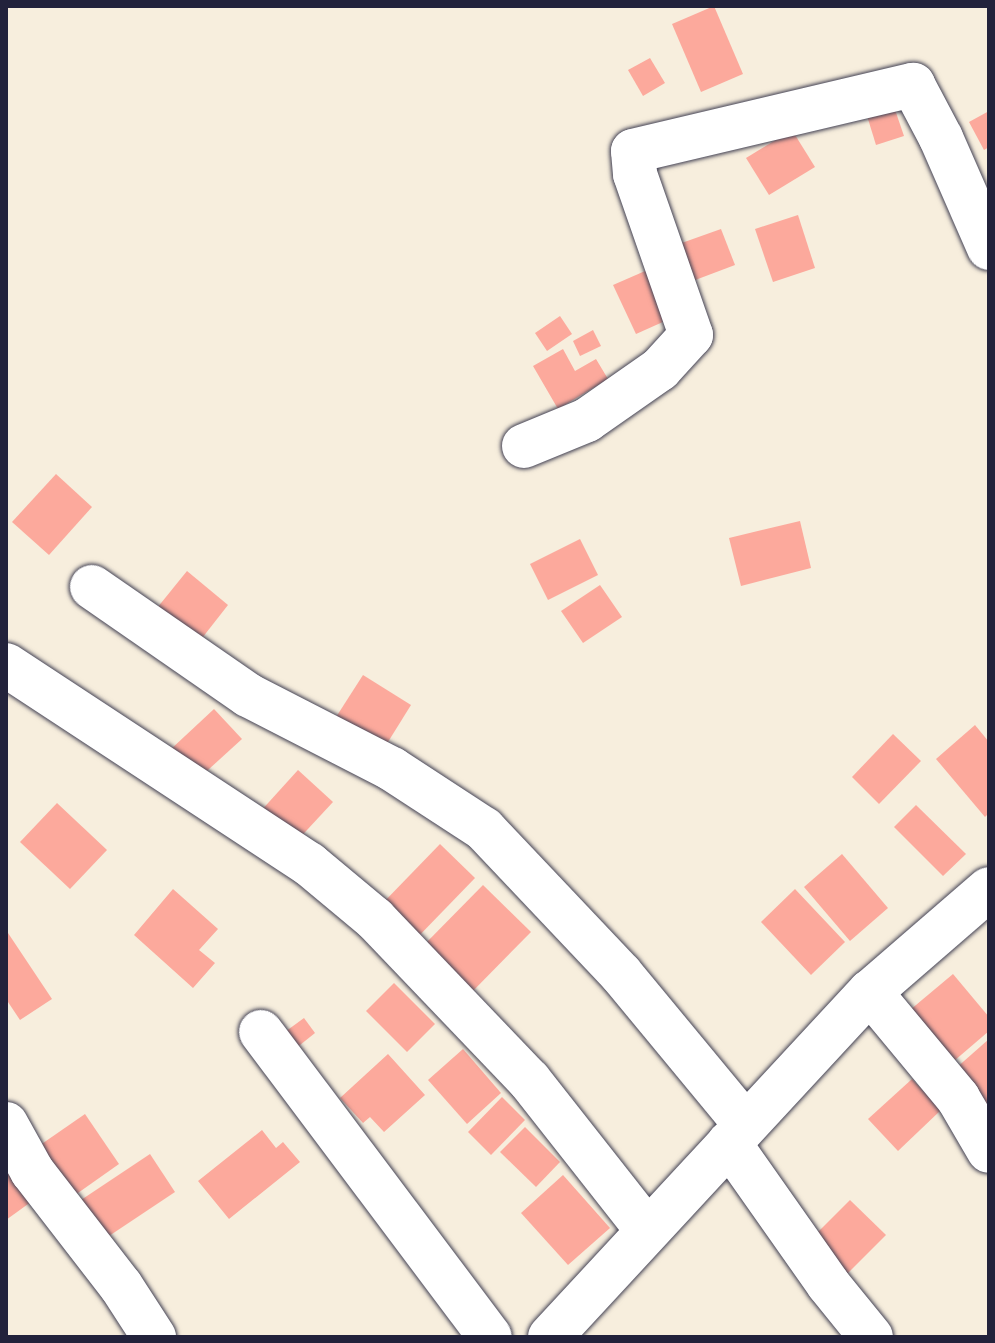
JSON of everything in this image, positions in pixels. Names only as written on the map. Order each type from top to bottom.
[{"type":"street","points":[[524,446],[587,420],[660,369],[691,335],[635,174],[633,151],[913,85],[941,138],[989,248]]},
{"type":"street","points":[[92,587],[248,695],[392,769],[484,829],[621,974],[737,1134],[828,1284],[871,1337]]},
{"type":"street","points":[[6,665],[309,864],[375,919],[529,1080],[647,1230]]},
{"type":"street","points":[[550,1337],[870,992],[987,895]]},
{"type":"street","points":[[870,992],[958,1098],[989,1151]]},
{"type":"street","points":[[261,1032],[490,1337]]},
{"type":"street","points":[[6,1124],[32,1171],[121,1286],[154,1337]]},
{"type":"building","points":[[714,6],[743,74],[701,92],[672,24]]},
{"type":"building","points":[[650,58],[665,83],[643,96],[628,70]]},
{"type":"building","points":[[891,98],[904,136],[876,145],[864,106]]},
{"type":"building","points":[[989,111],[989,147],[984,150],[969,122]]},
{"type":"building","points":[[792,130],[815,167],[769,195],[746,158]]},
{"type":"building","points":[[798,215],[815,268],[773,282],[755,229]]},
{"type":"building","points":[[721,229],[735,265],[690,282],[676,245]]},
{"type":"building","points":[[652,268],[674,317],[636,334],[613,285]]},
{"type":"building","points":[[560,316],[572,334],[547,351],[535,333]]},
{"type":"building","points":[[593,330],[601,346],[580,356],[573,341]]},
{"type":"building","points":[[563,349],[575,371],[596,359],[608,379],[558,409],[533,366]]},
{"type":"building","points":[[56,474],[92,507],[49,555],[12,522]]},
{"type":"building","points":[[800,521],[811,568],[741,586],[729,538]]},
{"type":"building","points":[[580,539],[598,575],[548,600],[530,564]]},
{"type":"building","points":[[187,571],[228,605],[199,642],[157,608]]},
{"type":"building","points":[[600,585],[622,617],[583,643],[561,611]]},
{"type":"building","points":[[363,675],[411,705],[378,758],[329,728]]},
{"type":"building","points":[[214,709],[242,739],[197,780],[170,750]]},
{"type":"building","points":[[975,725],[989,742],[989,813],[985,817],[936,759]]},
{"type":"building","points":[[893,734],[921,761],[879,804],[852,777]]},
{"type":"building","points":[[298,770],[333,802],[294,844],[259,813]]},
{"type":"building","points":[[57,803],[107,850],[70,889],[20,842]]},
{"type":"building","points":[[916,805],[966,854],[943,876],[894,827]]},
{"type":"building","points":[[440,844],[475,878],[414,941],[379,907]]},
{"type":"building","points":[[842,854],[888,908],[850,941],[804,887]]},
{"type":"building","points":[[483,885],[531,932],[469,995],[421,948]]},
{"type":"building","points":[[173,889],[218,929],[199,950],[215,963],[193,988],[134,935]]},
{"type":"building","points":[[795,889],[845,942],[811,975],[761,922]]},
{"type":"building","points":[[6,930],[52,999],[20,1020],[6,999]]},
{"type":"building","points":[[953,974],[989,1017],[989,1031],[954,1061],[910,1010]]},
{"type":"building","points":[[394,983],[435,1024],[407,1052],[366,1011]]},
{"type":"building","points":[[304,1018],[315,1033],[290,1053],[278,1037]]},
{"type":"building","points":[[989,1039],[989,1107],[955,1069]]},
{"type":"building","points":[[463,1049],[501,1093],[467,1124],[428,1080]]},
{"type":"building","points":[[388,1054],[425,1095],[384,1132],[370,1117],[363,1123],[340,1098]]},
{"type":"building","points":[[912,1079],[941,1110],[898,1151],[868,1119]]},
{"type":"building","points":[[502,1097],[525,1120],[491,1155],[468,1132]]},
{"type":"building","points":[[85,1114],[119,1164],[68,1200],[33,1150]]},
{"type":"building","points":[[525,1127],[560,1162],[536,1187],[500,1152]]},
{"type":"building","points":[[262,1130],[276,1148],[283,1142],[300,1162],[229,1219],[198,1181]]},
{"type":"building","points":[[150,1154],[175,1192],[97,1244],[72,1206]]},
{"type":"building","points":[[6,1161],[35,1199],[6,1220]]},
{"type":"building","points":[[563,1175],[610,1228],[568,1265],[521,1213]]},
{"type":"building","points":[[850,1200],[886,1235],[842,1279],[806,1244]]}]
